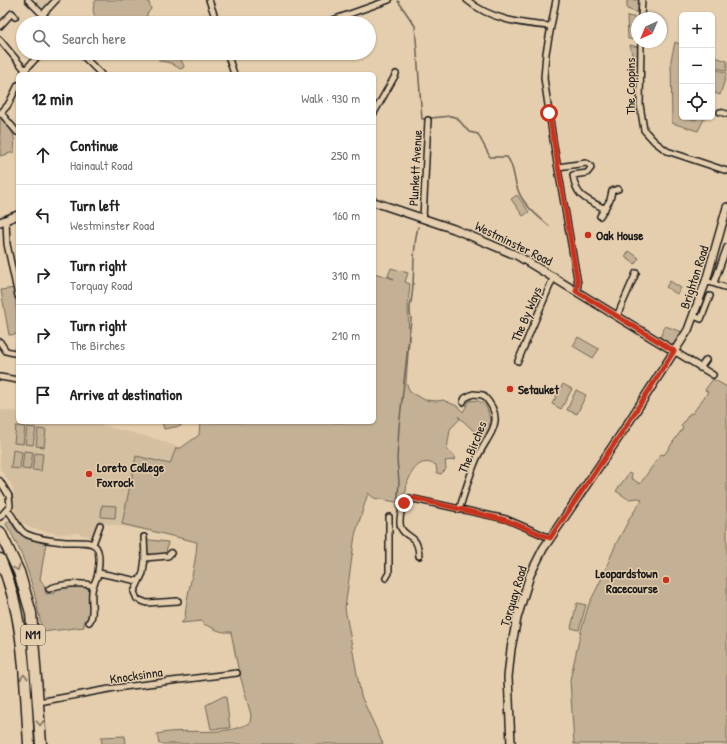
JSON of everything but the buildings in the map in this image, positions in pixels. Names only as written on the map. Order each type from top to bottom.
[{"type":"highway","name":"N11","points":[[0,532],[19,572],[30,613],[39,702],[41,744]]},
{"type":"highway","name":"N11","points":[[0,559],[8,578],[19,626],[29,744]]},
{"type":"street","points":[[28,0],[42,14],[56,0]]},
{"type":"street","points":[[209,0],[215,16]]},
{"type":"street","points":[[344,16],[389,0]]},
{"type":"street","points":[[467,0],[480,10],[502,18],[534,25],[550,26]]},
{"type":"street","points":[[556,0],[550,26],[544,78],[578,284],[576,291]]},
{"type":"street","points":[[641,12],[642,0]]},
{"type":"street","points":[[0,26],[12,13],[15,16]]},
{"type":"street","points":[[0,40],[24,72],[35,60]]},
{"type":"street","name":"The Coppins","points":[[641,48],[640,105],[644,130],[655,142],[667,151],[727,171]]},
{"type":"street","points":[[87,60],[99,72]]},
{"type":"street","points":[[229,60],[233,72]]},
{"type":"street","points":[[376,109],[396,74]]},
{"type":"street","points":[[16,89],[8,105],[0,114],[16,131]]},
{"type":"street","points":[[720,112],[727,114]]},
{"type":"street","name":"Plunkett Avenue","points":[[423,218],[428,120]]},
{"type":"street","points":[[558,167],[583,163],[590,165],[591,168],[587,174],[573,175],[576,191],[581,196],[605,209]]},
{"type":"street","points":[[581,174],[583,163]]},
{"type":"street","points":[[600,216],[610,200],[612,191],[618,189]]},
{"type":"street","name":"Westminster Road","points":[[376,203],[466,234],[518,256],[554,276],[674,351]]},
{"type":"street","name":"Brighton Road","points":[[674,351],[688,330],[694,316],[727,210]]},
{"type":"street","points":[[16,216],[3,221],[16,287]]},
{"type":"street","points":[[714,283],[727,247]]},
{"type":"street","points":[[616,316],[636,273]]},
{"type":"street","name":"The By Ways","points":[[518,361],[554,276]]},
{"type":"street","points":[[706,281],[727,288]]},
{"type":"street","points":[[694,316],[701,319],[710,296]]},
{"type":"street","points":[[0,342],[6,351],[16,354]]},
{"type":"street","points":[[674,351],[713,375]]},
{"type":"street","name":"Torquay Road","points":[[511,744],[508,677],[511,648],[525,589],[537,560],[550,538],[623,431],[674,351]]},
{"type":"street","points":[[700,368],[706,360]]},
{"type":"street","points":[[0,377],[16,380]]},
{"type":"street","name":"The Birches","points":[[459,510],[478,457],[492,432],[495,417],[492,405],[483,396],[473,394],[465,398],[463,402]]},
{"type":"street","points":[[0,481],[10,500],[7,510],[0,517]]},
{"type":"street","points":[[419,556],[419,550],[414,538],[405,532],[400,525],[403,506],[409,498],[506,520],[550,538]]},
{"type":"street","points":[[7,510],[24,532],[48,540],[65,542],[83,541],[93,544],[98,551],[98,573],[93,586],[91,602],[92,618],[89,622]]},
{"type":"street","points":[[386,578],[389,572],[389,518]]},
{"type":"street","points":[[93,544],[100,525]]},
{"type":"street","points":[[389,526],[400,525]]},
{"type":"street","points":[[144,537],[145,558],[143,573],[134,592],[139,602],[148,603],[178,601]]},
{"type":"street","points":[[145,558],[168,556],[171,553]]},
{"type":"street","points":[[98,573],[138,581]]},
{"type":"street","points":[[49,589],[55,586],[74,584],[93,586]]},
{"type":"street","name":"Knocksinna","points":[[39,702],[115,688],[237,673]]},
{"type":"shaded area","points":[[30,0],[53,0],[42,12]]},
{"type":"shaded area","points":[[96,0],[148,0],[151,9],[146,15],[148,16],[95,16],[94,3]]},
{"type":"shaded area","points":[[627,0],[639,0],[638,12],[627,9]]},
{"type":"shaded area","points":[[627,16],[631,17],[631,39],[628,39]]},
{"type":"shaded area","points":[[675,42],[679,44],[679,120],[704,120],[698,131],[672,123],[671,60]]},
{"type":"shaded area","points":[[630,45],[631,48],[638,48],[637,65],[634,64]]},
{"type":"shaded area","points":[[715,57],[727,61],[727,71],[715,67]]},
{"type":"shaded area","points":[[181,60],[184,66],[180,69],[171,63],[160,61]]},
{"type":"shaded area","points":[[715,69],[727,73],[720,95],[715,93]]},
{"type":"shaded area","points":[[2,119],[9,126],[13,134],[15,147],[14,152],[0,156],[0,120]]},
{"type":"shaded area","points":[[517,195],[529,212],[523,216],[511,199]]},
{"type":"shaded area","points":[[629,251],[639,258],[635,264],[625,257]]},
{"type":"shaded area","points":[[391,268],[408,273],[405,282],[410,284],[408,305],[409,343],[406,382],[410,392],[425,400],[443,400],[457,406],[463,412],[469,401],[477,401],[482,403],[486,407],[490,420],[490,426],[486,441],[477,455],[474,454],[479,436],[458,416],[460,419],[450,429],[447,450],[455,457],[454,460],[445,461],[446,469],[441,474],[437,473],[436,465],[430,463],[425,462],[417,466],[411,474],[406,492],[396,502],[374,498],[368,493],[355,535],[345,608],[361,696],[383,744],[159,744],[157,734],[180,731],[227,730],[250,723],[251,715],[238,668],[231,632],[219,631],[203,624],[202,621],[181,623],[185,619],[197,542],[122,524],[136,456],[170,464],[176,448],[181,448],[199,435],[200,424],[376,424],[376,274],[394,279],[388,276]]},
{"type":"shaded area","points":[[670,281],[681,288],[677,294],[666,287]]},
{"type":"shaded area","points":[[15,288],[16,334],[9,335],[1,290]]},
{"type":"shaded area","points":[[665,326],[682,332],[674,346],[660,338]]},
{"type":"shaded area","points":[[578,337],[599,349],[593,358],[573,346]]},
{"type":"shaded area","name":"Leopardstown Racecourse","points":[[713,379],[727,387],[727,744],[574,744],[570,680],[581,631],[589,604],[616,544],[631,516],[642,500],[639,498],[628,499],[616,491],[629,473],[632,475],[631,478],[640,484],[661,454],[664,455],[683,428],[681,426],[708,392],[705,390]]},
{"type":"shaded area","points":[[563,384],[572,389],[561,409],[552,404]]},
{"type":"shaded area","points":[[576,390],[586,395],[577,414],[567,410]]},
{"type":"shaded area","name":"Loreto College Foxrock","points":[[0,410],[16,412],[16,424],[97,424],[157,439],[181,448],[162,533],[97,522],[91,537],[77,533],[57,534],[30,528],[15,517],[13,487],[0,469]]},
{"type":"shaded area","points":[[163,424],[180,424],[181,426],[164,429]]},
{"type":"shaded area","points":[[16,426],[25,427],[23,444],[14,443]]},
{"type":"shaded area","points":[[27,427],[36,428],[33,445],[25,444]]},
{"type":"shaded area","points":[[38,429],[46,430],[44,447],[36,446]]},
{"type":"shaded area","points":[[13,450],[22,452],[20,469],[11,468]]},
{"type":"shaded area","points":[[24,451],[33,452],[30,470],[22,469]]},
{"type":"shaded area","points":[[35,453],[43,454],[41,471],[32,470]]},
{"type":"shaded area","points":[[102,505],[116,506],[115,518],[101,517]]},
{"type":"shaded area","points":[[10,520],[16,530],[24,537],[34,541],[46,543],[40,579],[44,585],[46,594],[54,593],[55,588],[77,586],[89,587],[90,619],[84,620],[84,627],[42,632],[37,603],[25,562],[6,524]]},
{"type":"shaded area","points":[[146,541],[168,542],[166,554],[148,555],[146,552]]},
{"type":"shaded area","points":[[577,603],[586,605],[579,630],[571,628]]},
{"type":"shaded area","points":[[224,696],[226,697],[230,728],[211,729],[206,705]]},
{"type":"shaded area","points":[[125,736],[126,744],[102,744],[101,737]]},
{"type":"waterway","points":[[398,1],[415,26],[422,119],[425,119]]},
{"type":"waterway","points":[[431,118],[451,116],[457,118],[469,132],[478,134],[490,157],[507,157],[510,161],[516,186],[523,201],[549,226]]},
{"type":"waterway","points":[[397,509],[399,482],[397,459],[399,427],[411,319],[410,308],[412,299],[415,244],[418,227]]},
{"type":"place","name":"Oak House","points":[[588,235]]},
{"type":"place","name":"Setauket","points":[[510,389]]},
{"type":"place","name":"Loreto College Foxrock","points":[[89,474]]},
{"type":"place","name":"Leopardstown Racecourse","points":[[666,580]]},
{"type":"route","points":[[404,503],[409,498],[413,498],[506,520],[550,538],[623,431],[674,351],[576,291],[578,284],[549,113]]}]
